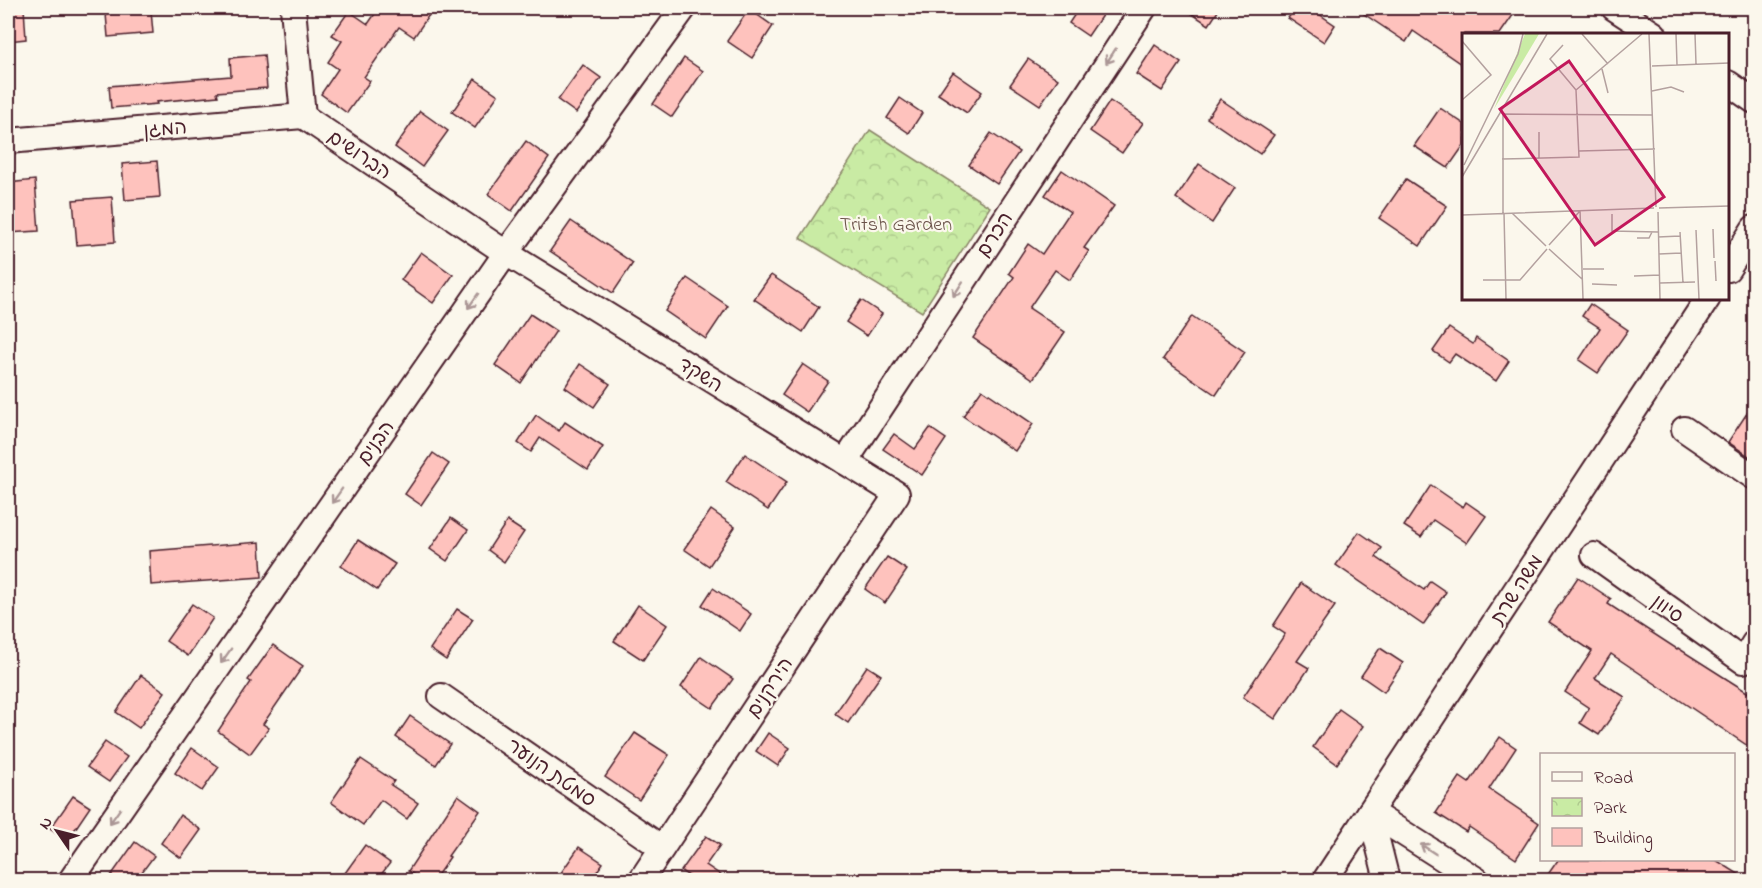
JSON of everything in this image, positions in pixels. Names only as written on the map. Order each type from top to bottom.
[{"type":"street","points":[[293,8],[303,116]]},
{"type":"street","name":"הבנים","points":[[71,880],[506,253],[684,8]]},
{"type":"street","name":"הכרם","points":[[845,462],[1144,8]]},
{"type":"street","points":[[1614,8],[1652,33]]},
{"type":"street","points":[[1729,84],[1755,101]]},
{"type":"street","name":"המגן","points":[[18,140],[303,116]]},
{"type":"street","name":"הברושים","points":[[303,116],[506,253]]},
{"type":"street","points":[[1729,267],[1755,228]]},
{"type":"street","name":"השקד","points":[[506,253],[897,494]]},
{"type":"street","name":"משה שרת","points":[[1325,880],[1707,300]]},
{"type":"street","points":[[1684,429],[1755,477]]},
{"type":"street","name":"הירקנים","points":[[641,880],[897,494]]},
{"type":"street","name":"סיוון","points":[[1594,555],[1749,652]]},
{"type":"street","name":"סמטת הנוער","points":[[441,696],[662,848]]},
{"type":"street","points":[[1370,812],[1387,880]]},
{"type":"street","points":[[1370,812],[1477,880]]},
{"type":"green space","name":"Tritsh Garden","points":[[870,130],[990,207],[922,312],[800,238]]},
{"type":"building","points":[[8,8],[24,8],[26,39],[8,41]]},
{"type":"building","points":[[379,8],[430,8],[426,13],[429,15],[414,37],[399,27],[364,77],[370,81],[347,113],[321,94],[338,69],[328,62],[342,41],[332,35],[349,11],[368,24]]},
{"type":"building","points":[[1079,8],[1107,8],[1088,36],[1069,23]]},
{"type":"building","points":[[1183,8],[1220,8],[1209,25]]},
{"type":"building","points":[[1296,8],[1310,8],[1335,25],[1324,42],[1288,18]]},
{"type":"building","points":[[1355,8],[1518,8],[1501,33],[1462,33],[1462,65],[1413,31],[1406,42]]},
{"type":"building","points":[[749,9],[773,26],[752,58],[727,41]]},
{"type":"building","points":[[151,11],[153,33],[108,37],[106,14]]},
{"type":"building","points":[[1155,45],[1181,63],[1162,91],[1136,74]]},
{"type":"building","points":[[264,55],[267,88],[217,92],[218,96],[111,108],[109,86],[231,76],[230,58]]},
{"type":"building","points":[[684,58],[703,71],[672,117],[653,104]]},
{"type":"building","points":[[1028,59],[1058,79],[1040,105],[1010,85]]},
{"type":"building","points":[[583,65],[601,78],[576,113],[558,100]]},
{"type":"building","points":[[953,72],[982,92],[967,113],[938,94]]},
{"type":"building","points":[[475,79],[498,95],[475,128],[452,112]]},
{"type":"building","points":[[900,98],[922,113],[909,133],[887,118]]},
{"type":"building","points":[[1220,99],[1274,135],[1260,154],[1207,118]]},
{"type":"building","points":[[1110,101],[1143,123],[1122,153],[1090,131]]},
{"type":"building","points":[[1440,108],[1462,123],[1462,148],[1448,168],[1414,146]]},
{"type":"building","points":[[420,111],[448,131],[422,167],[395,147]]},
{"type":"building","points":[[991,133],[1019,152],[997,184],[969,165]]},
{"type":"building","points":[[526,141],[549,158],[512,211],[488,194]]},
{"type":"building","points":[[157,161],[160,197],[125,200],[122,164]]},
{"type":"building","points":[[1199,164],[1235,188],[1212,223],[1176,198]]},
{"type":"building","points":[[1062,170],[1114,206],[1084,248],[1089,251],[1070,280],[1055,270],[1029,308],[1065,332],[1033,379],[973,338],[1014,277],[1009,273],[1028,244],[1042,254],[1070,212],[1045,195]]},
{"type":"building","points":[[1406,179],[1447,206],[1420,246],[1379,218]]},
{"type":"building","points":[[35,180],[39,231],[8,233],[8,183]]},
{"type":"building","points":[[112,197],[115,242],[77,245],[73,200]]},
{"type":"building","points":[[571,221],[633,263],[613,293],[550,251]]},
{"type":"building","points":[[421,252],[453,275],[433,303],[401,280]]},
{"type":"building","points":[[771,275],[819,307],[803,332],[754,299]]},
{"type":"building","points":[[687,278],[728,306],[706,339],[665,311]]},
{"type":"building","points":[[861,300],[882,314],[867,336],[846,322]]},
{"type":"building","points":[[1590,304],[1628,330],[1598,373],[1579,360],[1600,328],[1582,316]]},
{"type":"building","points":[[530,314],[556,331],[521,383],[495,365]]},
{"type":"building","points":[[1192,316],[1245,352],[1216,395],[1163,359]]},
{"type":"building","points":[[1449,328],[1473,344],[1476,338],[1509,361],[1496,381],[1455,354],[1449,362],[1433,351]]},
{"type":"building","points":[[580,364],[610,384],[594,407],[565,387]]},
{"type":"building","points":[[803,364],[828,381],[807,412],[782,395]]},
{"type":"building","points":[[982,389],[1033,424],[1015,451],[963,416]]},
{"type":"building","points":[[1755,401],[1755,460],[1728,442]]},
{"type":"building","points":[[536,415],[559,431],[565,422],[603,447],[588,470],[540,438],[531,452],[518,443]]},
{"type":"building","points":[[930,428],[946,439],[922,475],[883,449],[894,434],[915,449]]},
{"type":"building","points":[[433,453],[449,464],[421,505],[405,494]]},
{"type":"building","points":[[745,454],[787,482],[768,510],[726,482]]},
{"type":"building","points":[[1431,485],[1463,507],[1466,502],[1486,516],[1467,543],[1433,520],[1421,537],[1404,526]]},
{"type":"building","points":[[711,510],[735,527],[709,566],[684,549]]},
{"type":"building","points":[[451,518],[468,530],[447,561],[430,549]]},
{"type":"building","points":[[507,521],[524,532],[504,562],[488,550]]},
{"type":"building","points":[[1359,532],[1382,548],[1376,557],[1424,590],[1430,581],[1446,592],[1423,625],[1336,565]]},
{"type":"building","points":[[358,540],[395,564],[377,590],[341,566]]},
{"type":"building","points":[[260,542],[262,577],[151,585],[149,551]]},
{"type":"building","points":[[887,557],[907,570],[885,603],[865,589]]},
{"type":"building","points":[[1578,577],[1611,599],[1608,604],[1755,697],[1755,736],[1748,746],[1611,654],[1595,678],[1625,697],[1599,735],[1580,723],[1589,708],[1565,692],[1592,651],[1548,622]]},
{"type":"building","points":[[1301,583],[1335,606],[1297,661],[1309,668],[1275,719],[1243,697],[1285,634],[1273,626]]},
{"type":"building","points":[[713,588],[751,614],[740,631],[702,605]]},
{"type":"building","points":[[192,604],[213,618],[188,656],[166,641]]},
{"type":"building","points":[[638,605],[667,625],[643,660],[614,641]]},
{"type":"building","points":[[457,609],[473,619],[446,660],[430,649]]},
{"type":"building","points":[[273,645],[303,666],[263,724],[269,728],[250,754],[218,731],[251,682],[248,680]]},
{"type":"building","points":[[1380,648],[1403,663],[1384,692],[1361,676]]},
{"type":"building","points":[[701,657],[733,679],[712,708],[681,687]]},
{"type":"building","points":[[867,666],[881,675],[848,723],[835,714]]},
{"type":"building","points":[[141,675],[165,692],[139,728],[116,712]]},
{"type":"building","points":[[1339,709],[1363,726],[1337,764],[1313,747]]},
{"type":"building","points":[[410,716],[450,744],[436,765],[396,737]]},
{"type":"building","points":[[635,733],[669,755],[639,800],[605,777]]},
{"type":"building","points":[[768,733],[790,748],[778,766],[756,751]]},
{"type":"building","points":[[1500,737],[1516,748],[1489,789],[1539,823],[1516,859],[1469,827],[1466,832],[1436,813],[1460,777],[1469,783]]},
{"type":"building","points":[[105,742],[127,757],[109,782],[87,767]]},
{"type":"building","points":[[192,748],[219,767],[202,791],[175,773]]},
{"type":"building","points":[[361,759],[394,781],[391,785],[418,803],[407,819],[381,800],[363,825],[331,802]]},
{"type":"building","points":[[458,795],[480,811],[434,880],[422,880],[408,871]]},
{"type":"building","points":[[73,796],[90,807],[67,841],[50,829]]},
{"type":"building","points":[[180,815],[201,830],[181,858],[161,843]]},
{"type":"building","points":[[706,836],[720,845],[706,865],[728,880],[695,880],[681,871]]},
{"type":"building","points":[[135,842],[154,856],[136,880],[108,880]]},
{"type":"building","points":[[365,845],[390,863],[377,880],[340,880]]},
{"type":"building","points":[[579,847],[603,863],[591,880],[556,880]]},
{"type":"building","points":[[1557,861],[1718,861],[1748,880],[1544,880]]}]
